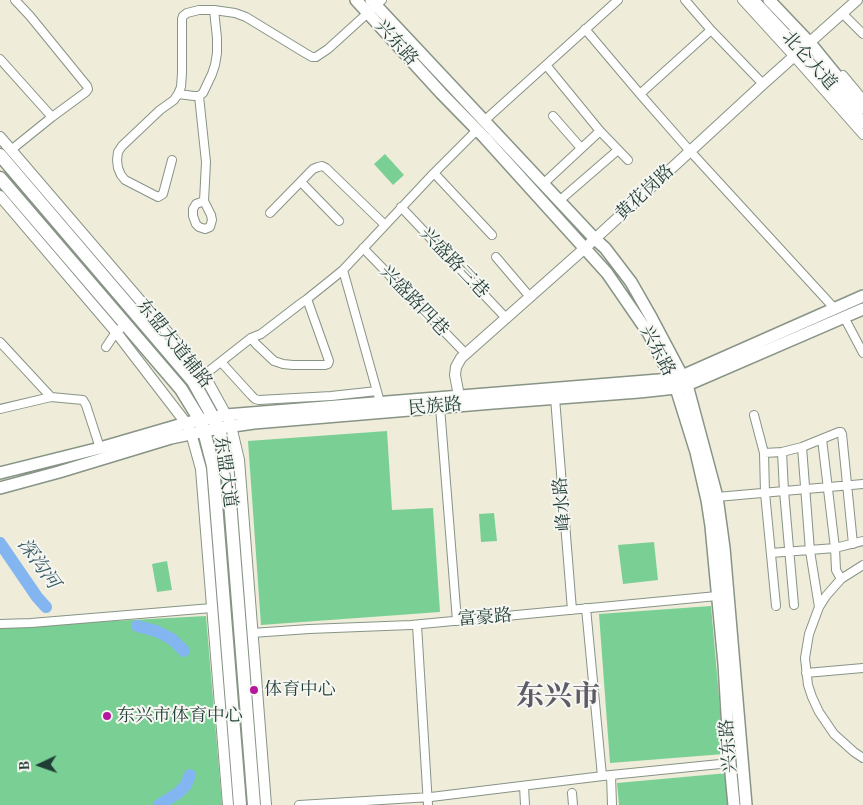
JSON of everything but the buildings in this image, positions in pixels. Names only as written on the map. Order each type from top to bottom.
[{"type":"highway","name":"东盟大道","points":[[5,153],[193,381],[223,422],[254,805]]},
{"type":"highway","name":"东盟大道","points":[[0,178],[121,328],[181,389],[202,426],[213,466],[211,527],[240,805]]},
{"type":"main road","name":"兴东路","points":[[356,0],[374,4],[441,93],[543,184],[605,248],[631,282],[655,325],[679,382],[717,497],[724,548],[746,805]]},
{"type":"main road","name":"北仑大道","points":[[753,0],[805,47],[863,108]]},
{"type":"main road","name":"北仑大道","points":[[770,0],[863,123]]},
{"type":"main road","name":"兴东路","points":[[480,126],[607,273],[650,334],[679,382],[707,500],[711,526],[724,664],[734,805]]},
{"type":"main road","name":"民族路","points":[[0,473],[188,428],[379,397],[459,396],[679,382],[863,296]]},
{"type":"main road","name":"民族路","points":[[223,422],[254,423],[640,392],[679,382],[863,309]]},
{"type":"main road","name":"民族路","points":[[0,488],[188,428]]},
{"type":"street","points":[[5,153],[88,89],[15,0]]},
{"type":"street","points":[[204,375],[252,338],[261,334],[343,270],[480,126],[618,0]]},
{"type":"street","points":[[686,0],[711,30],[763,84]]},
{"type":"street","points":[[742,0],[805,47],[863,99]]},
{"type":"street","points":[[776,0],[863,135]]},
{"type":"street","name":"黄花岗路","points":[[459,396],[455,375],[456,367],[461,358],[595,239],[853,1]]},
{"type":"street","points":[[172,160],[163,194],[158,197],[125,180],[118,168],[117,160],[118,152],[122,146],[160,110],[174,100],[178,94],[181,82],[181,28],[183,16],[199,10],[235,13],[246,17],[305,54],[316,57],[328,49],[374,4]]},
{"type":"street","points":[[178,94],[199,96],[208,84],[216,64],[217,38],[214,10]]},
{"type":"street","points":[[842,13],[863,34]]},
{"type":"street","points":[[585,30],[690,151],[836,308]]},
{"type":"street","points":[[640,94],[711,30]]},
{"type":"street","points":[[0,59],[52,117]]},
{"type":"street","points":[[546,65],[600,131],[628,160]]},
{"type":"street","points":[[199,96],[206,162],[204,201]]},
{"type":"street","points":[[553,116],[581,148]]},
{"type":"street","points":[[543,184],[600,131]]},
{"type":"street","name":"东盟大道辅路","points":[[0,137],[5,153],[204,375],[239,460],[266,805]]},
{"type":"street","points":[[559,201],[618,150]]},
{"type":"street","points":[[270,214],[313,170],[322,166],[385,225]]},
{"type":"street","points":[[434,173],[492,235]]},
{"type":"street","points":[[301,182],[339,221]]},
{"type":"street","points":[[0,196],[121,328],[188,428],[201,469],[211,527],[212,608],[228,805]]},
{"type":"street","name":"兴盛路三巷","points":[[401,208],[506,318]]},
{"type":"street","name":"兴盛路四巷","points":[[363,248],[466,354]]},
{"type":"street","points":[[496,257],[530,297]]},
{"type":"street","points":[[221,362],[251,395],[259,400],[331,396],[379,397],[343,270]]},
{"type":"street","points":[[252,338],[270,358],[279,363],[293,365],[328,364],[328,358],[306,299]]},
{"type":"street","points":[[844,318],[863,353]]},
{"type":"street","points":[[106,346],[121,328]]},
{"type":"street","points":[[0,342],[51,397]]},
{"type":"street","points":[[0,410],[51,397],[83,400],[100,448]]},
{"type":"street","name":"峰水路","points":[[554,398],[572,610]]},
{"type":"street","points":[[440,407],[457,621]]},
{"type":"street","points":[[754,415],[764,453],[765,493],[776,606]]},
{"type":"street","points":[[764,453],[782,452],[802,447],[841,432],[854,544]]},
{"type":"street","points":[[822,439],[836,570],[841,579]]},
{"type":"street","points":[[802,447],[810,551],[819,607]]},
{"type":"street","points":[[782,452],[794,606]]},
{"type":"street","points":[[717,497],[863,484]]},
{"type":"street","points":[[771,553],[835,548],[863,541]]},
{"type":"street","points":[[863,565],[841,579],[819,607],[809,634],[805,658],[808,685],[812,697],[826,723],[844,744],[863,758]]},
{"type":"street","name":"富豪路","points":[[252,633],[417,625],[717,596]]},
{"type":"street","points":[[0,624],[212,608]]},
{"type":"street","points":[[586,608],[602,776]]},
{"type":"street","points":[[417,625],[428,801]]},
{"type":"street","points":[[806,673],[863,668]]},
{"type":"street","points":[[298,805],[428,801],[602,776],[730,763]]},
{"type":"street","points":[[611,775],[612,805]]},
{"type":"street","points":[[524,786],[525,805]]},
{"type":"street","points":[[572,793],[573,805]]},
{"type":"green space","points":[[385,154],[404,175],[393,185],[374,164]]},
{"type":"green space","points":[[387,431],[392,510],[433,508],[440,612],[261,625],[248,441]]},
{"type":"green space","points":[[494,513],[497,541],[481,542],[479,514]]},
{"type":"green space","points":[[654,542],[658,580],[623,584],[618,545]]},
{"type":"green space","points":[[167,561],[172,590],[157,592],[152,564]]},
{"type":"green space","points":[[711,606],[724,754],[610,763],[599,614]]},
{"type":"green space","name":"东兴市体育中心","points":[[206,616],[222,805],[0,805],[0,627]]},
{"type":"green space","points":[[728,773],[730,805],[619,805],[617,783]]},
{"type":"waterway","name":"深沟河","points":[[0,543],[46,607]]},
{"type":"waterway","name":"深沟河","points":[[137,626],[156,631],[172,639],[184,651]]},
{"type":"waterway","name":"深沟河","points":[[159,805],[178,793],[186,785],[190,775]]},
{"type":"place","name":"体育中心","points":[[254,690]]},
{"type":"place","name":"东兴市体育中心","points":[[107,716]]},
{"type":"district","name":"东兴市","points":[[558,698]]}]
